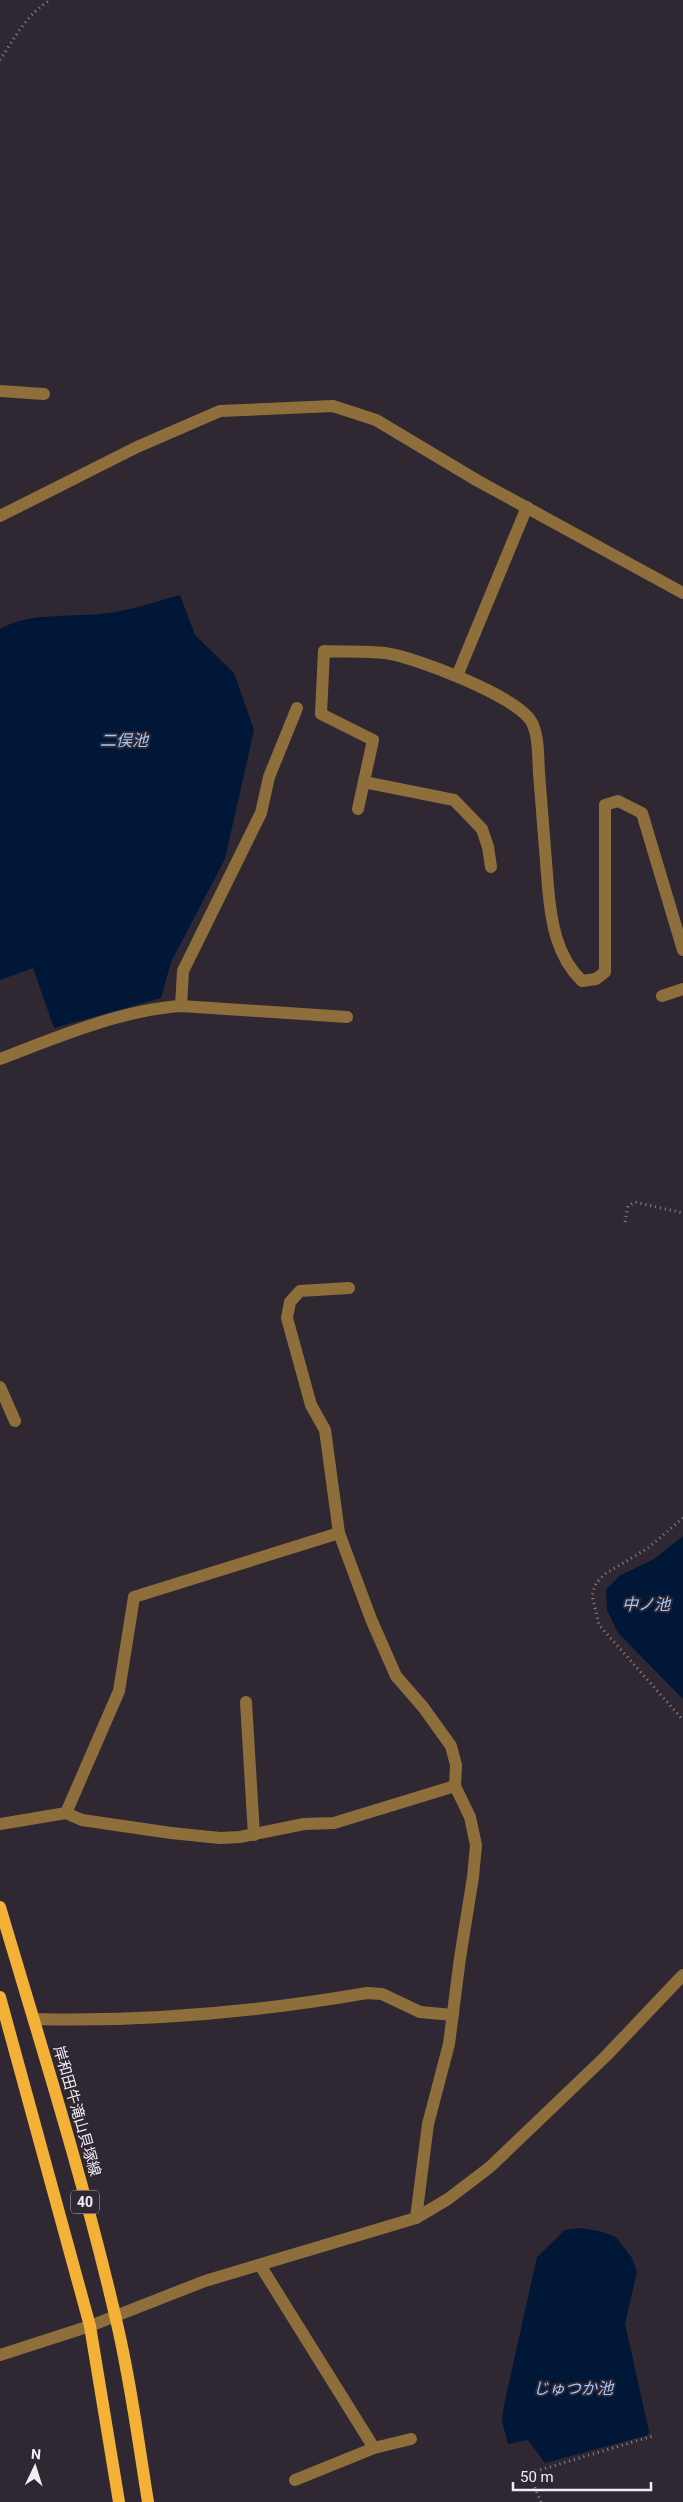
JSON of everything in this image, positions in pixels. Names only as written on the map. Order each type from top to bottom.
[{"type":"main road","name":"岸和田牛滝山貝塚線","points":[[0,1907],[64,2119],[115,2316],[134,2411],[148,2502]]},
{"type":"main road","name":"40","points":[[1,2003],[90,2326],[119,2502]]},
{"type":"street","points":[[0,391],[44,394]]},
{"type":"street","points":[[0,516],[138,447],[220,410],[333,406],[376,420],[527,507],[683,593]]},
{"type":"street","points":[[457,676],[527,507]]},
{"type":"street","points":[[358,809],[373,740],[320,714],[324,651],[384,653],[414,660],[457,676],[521,709],[532,722],[537,749],[549,901],[559,949],[569,968],[582,981],[596,978],[606,972],[605,805],[618,801],[642,813],[683,950]]},
{"type":"street","points":[[181,1006],[183,971],[261,813],[269,777],[297,708]]},
{"type":"street","points":[[364,782],[454,800],[482,829],[491,867]]},
{"type":"street","points":[[662,996],[683,989]]},
{"type":"street","points":[[0,1059],[60,1036],[154,1008],[181,1006],[347,1017]]},
{"type":"street","points":[[349,1288],[300,1291],[290,1302],[287,1318],[311,1405],[325,1430],[339,1533],[371,1619],[396,1676],[423,1707],[451,1746],[456,1765],[455,1786],[470,1817],[476,1845],[449,2044],[428,2124],[416,2218]]},
{"type":"street","points":[[0,1387],[15,1421]]},
{"type":"street","points":[[66,1813],[119,1691],[134,1597],[339,1533]]},
{"type":"street","points":[[246,1702],[254,1835]]},
{"type":"street","points":[[0,1824],[66,1813],[82,1820],[220,1838],[254,1835],[304,1824],[334,1823],[455,1786]]},
{"type":"street","points":[[0,2355],[90,2326],[204,2281],[416,2218],[448,2199],[490,2168],[606,2056],[683,1975]]},
{"type":"street","points":[[34,2019],[99,2021],[256,2009],[367,1993],[382,1994],[420,2012],[453,2015]]},
{"type":"street","points":[[260,2265],[374,2448]]},
{"type":"street","points":[[295,2480],[374,2448],[411,2439]]},
{"type":"path","points":[[0,60],[19,31],[42,5],[51,0]]},
{"type":"path","points":[[625,1222],[628,1206],[635,1202],[683,1213]]},
{"type":"path","points":[[683,1518],[648,1548],[605,1574],[596,1583],[592,1596],[599,1625],[683,1720]]},
{"type":"path","points":[[541,2502],[531,2479],[533,2472],[653,2436]]},
{"type":"water","name":"二俣池","points":[[180,595],[195,635],[234,673],[254,730],[225,859],[171,962],[161,998],[54,1028],[33,968],[0,980],[0,629],[12,623],[39,617],[118,612]]},
{"type":"water","name":"中ノ池","points":[[683,1536],[683,1699],[618,1633],[607,1610],[606,1590],[619,1576],[654,1559]]},
{"type":"water","name":"じゅつか池","points":[[580,2228],[599,2231],[616,2237],[632,2258],[637,2272],[625,2324],[649,2431],[648,2435],[545,2463],[528,2440],[508,2444],[502,2421],[504,2405],[537,2257],[565,2230]]}]
